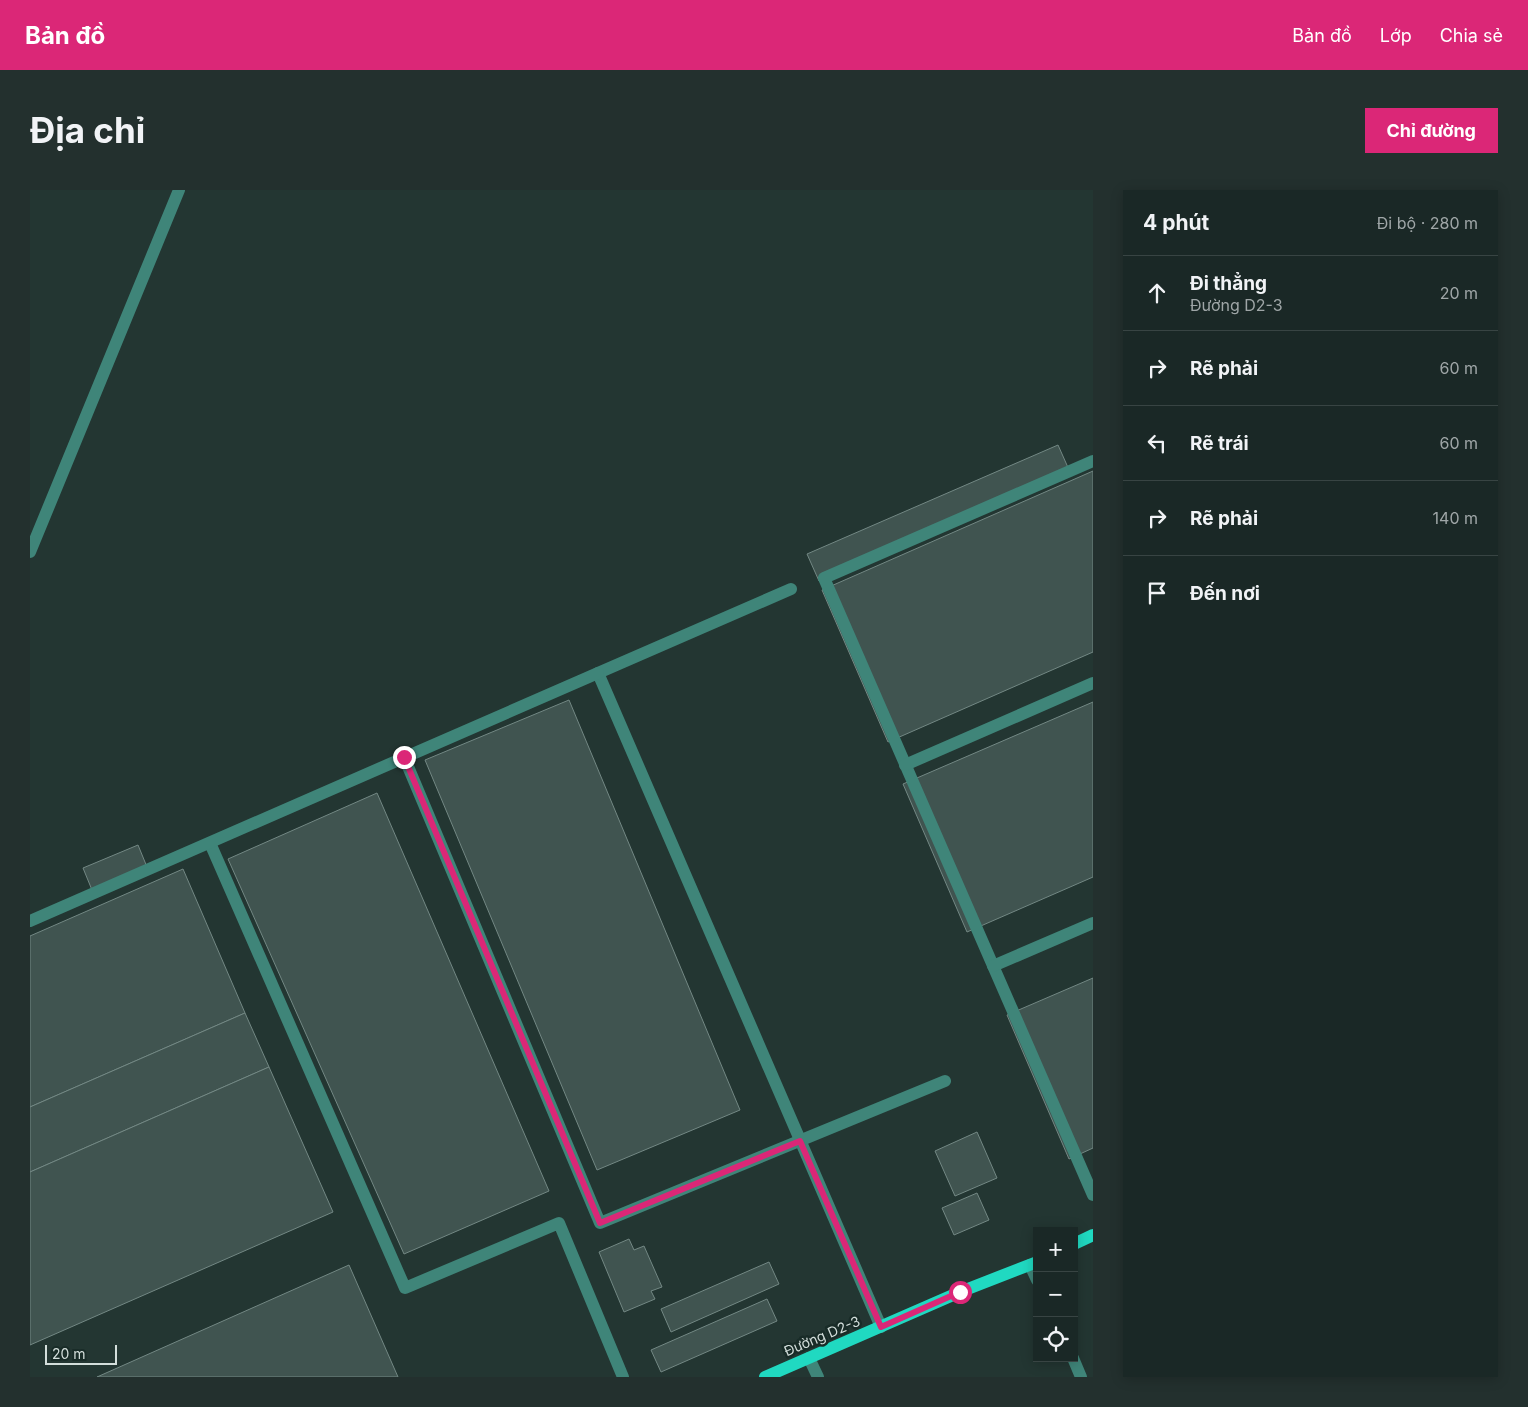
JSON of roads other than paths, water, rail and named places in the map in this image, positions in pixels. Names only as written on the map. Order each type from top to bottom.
[{"type":"main road","points":[[1078,1242],[1093,1236]]},
{"type":"main road","name":"Đường D2-3","points":[[765,1377],[960,1292],[1033,1263]]},
{"type":"street","points":[[30,552],[179,190]]},
{"type":"street","points":[[1093,461],[824,578],[1093,1195]]},
{"type":"street","points":[[30,921],[791,589]]},
{"type":"street","points":[[598,673],[881,1327]]},
{"type":"street","points":[[905,765],[1093,683]]},
{"type":"street","points":[[404,757],[600,1223],[945,1081]]},
{"type":"street","points":[[210,843],[405,1288],[558,1224],[623,1377]]},
{"type":"street","points":[[993,966],[1093,923]]},
{"type":"street","points":[[809,1358],[818,1377]]},
{"type":"street","points":[[1075,1362],[1081,1377]]}]
